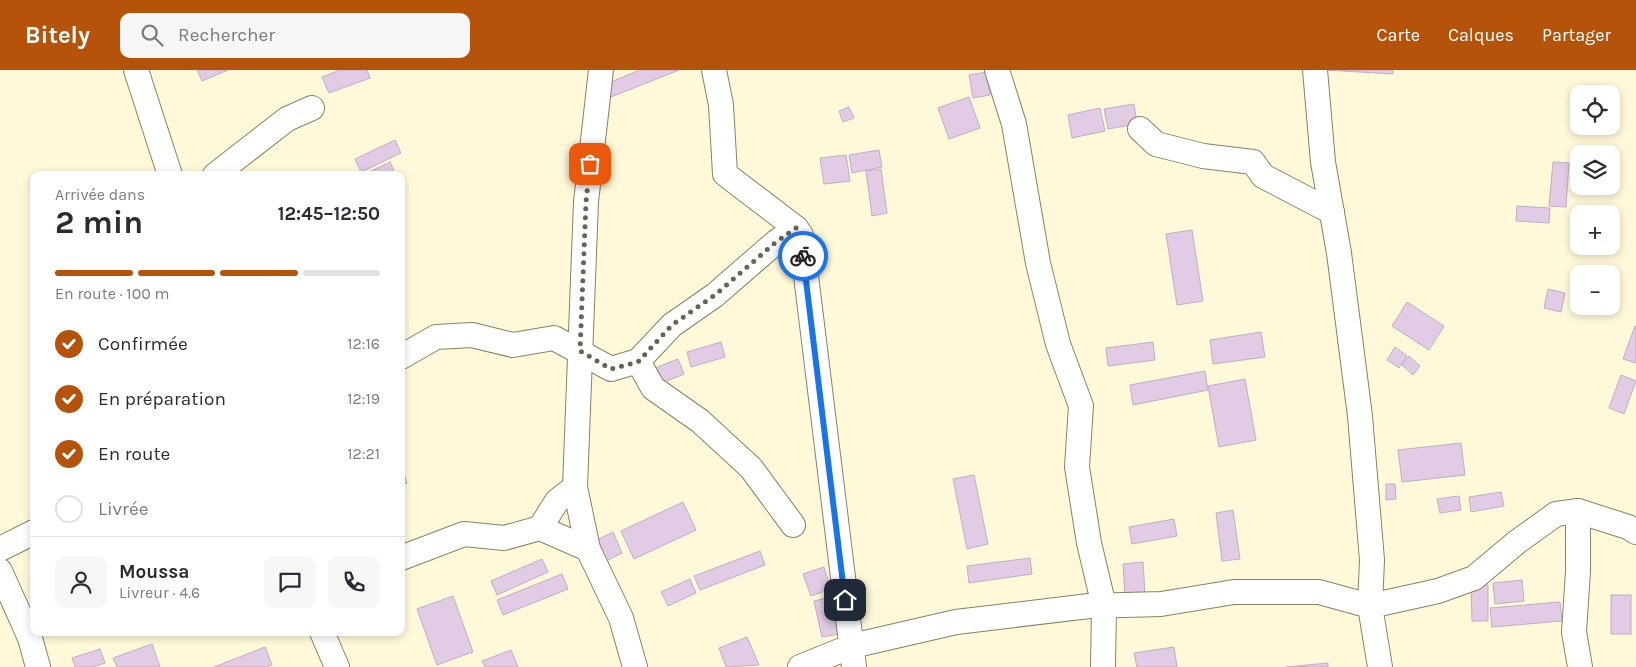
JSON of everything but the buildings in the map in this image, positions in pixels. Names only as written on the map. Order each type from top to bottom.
[{"type":"street","points":[[136,70],[169,171]]},
{"type":"street","points":[[601,70],[586,202],[575,487],[588,549],[621,618],[635,667]]},
{"type":"street","points":[[714,70],[721,105],[725,174],[796,228],[801,235],[852,657]]},
{"type":"street","points":[[997,70],[1014,124],[1038,263],[1058,344],[1081,406],[1077,467],[1089,542],[1104,606],[1103,667]]},
{"type":"street","points":[[1315,70],[1323,162],[1332,212],[1360,416],[1372,560],[1370,606],[1380,667]]},
{"type":"street","points":[[220,171],[288,119],[312,108]]},
{"type":"street","points":[[1140,129],[1156,144],[1203,156],[1253,162],[1263,176],[1332,212]]},
{"type":"street","points":[[579,390],[611,369],[638,362],[672,325],[715,295],[776,242],[796,228]]},
{"type":"street","points":[[554,338],[582,304]]},
{"type":"street","points":[[405,355],[436,337],[472,335],[513,345],[554,338],[611,369]]},
{"type":"street","points":[[638,362],[653,388],[700,420],[751,468],[793,525]]},
{"type":"street","points":[[540,528],[557,501],[575,487]]},
{"type":"street","points":[[1578,511],[1578,571],[1574,632],[1580,667]]},
{"type":"street","points":[[800,667],[852,657],[956,622],[1104,606],[1161,604],[1234,592],[1319,592],[1370,606],[1438,591],[1474,578],[1517,542],[1556,514],[1578,511],[1633,528]]},
{"type":"street","points":[[405,556],[464,534],[504,538],[540,528],[588,549]]},
{"type":"street","points":[[0,548],[30,534]]},
{"type":"street","points":[[0,571],[30,638],[38,667]]},
{"type":"street","points":[[324,636],[337,667]]},
{"type":"way so far","points":[[590,164],[586,202],[580,351],[611,369],[638,362],[672,325],[715,295],[776,242],[796,228],[801,235],[803,256]]},
{"type":"route","points":[[803,256],[828,446],[845,600]]}]
